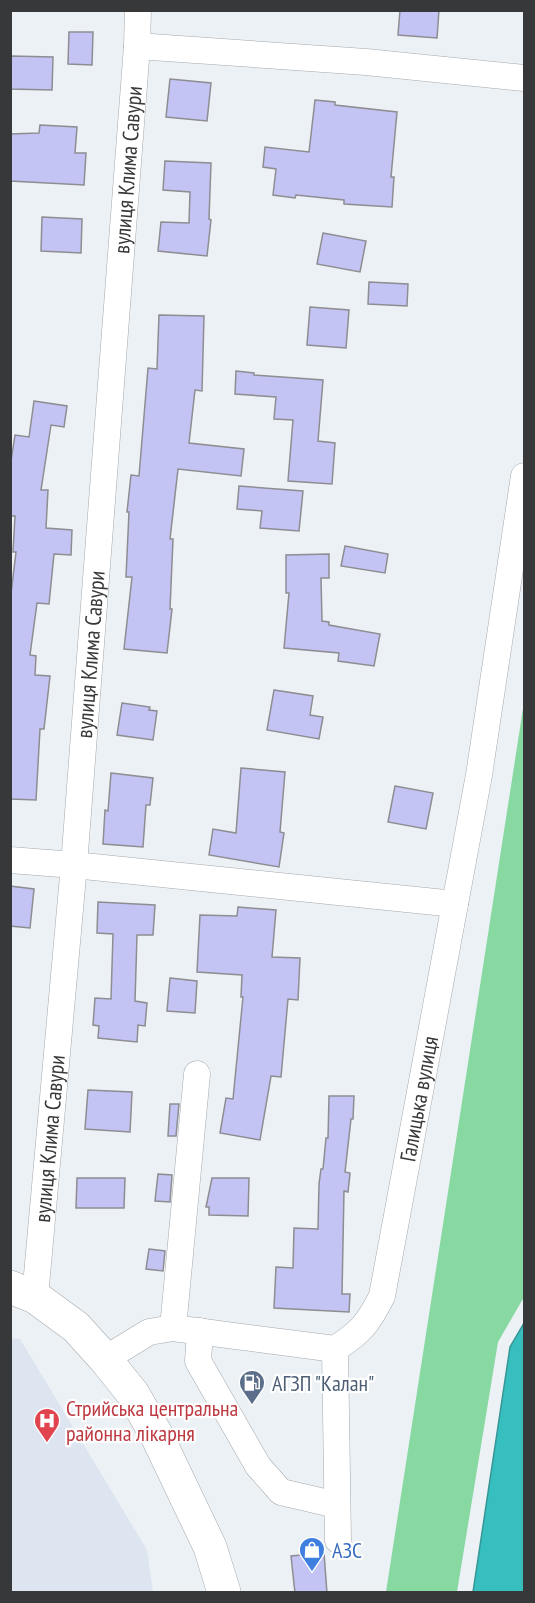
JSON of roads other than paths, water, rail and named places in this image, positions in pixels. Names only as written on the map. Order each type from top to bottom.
[{"type":"highway","points":[[23,1292],[76,1327],[133,1394],[156,1434],[210,1547],[224,1593]]},
{"type":"street","name":"вулиця Клима Савури","points":[[23,1292],[74,865],[138,10]]},
{"type":"street","points":[[137,46],[366,62],[525,78]]},
{"type":"street","name":"Галицька вулиця","points":[[335,1349],[354,1337],[371,1318],[382,1296],[479,775],[525,476]]},
{"type":"street","points":[[10,860],[455,904]]},
{"type":"street","points":[[173,1328],[197,1074]]},
{"type":"street","points":[[105,1359],[149,1332],[173,1328],[335,1349],[338,1540]]},
{"type":"street","points":[[200,1331],[198,1361],[258,1466],[281,1492],[337,1505]]},
{"type":"water","points":[[524,1323],[524,1592],[473,1592],[510,1347]]},
{"type":"place","name":"АГЗП \"Калан\"","points":[[252,1406]]},
{"type":"place","name":"Стрийська центральна районна лікарня","points":[[47,1444]]},
{"type":"place","name":"АЗС","points":[[312,1573]]}]
